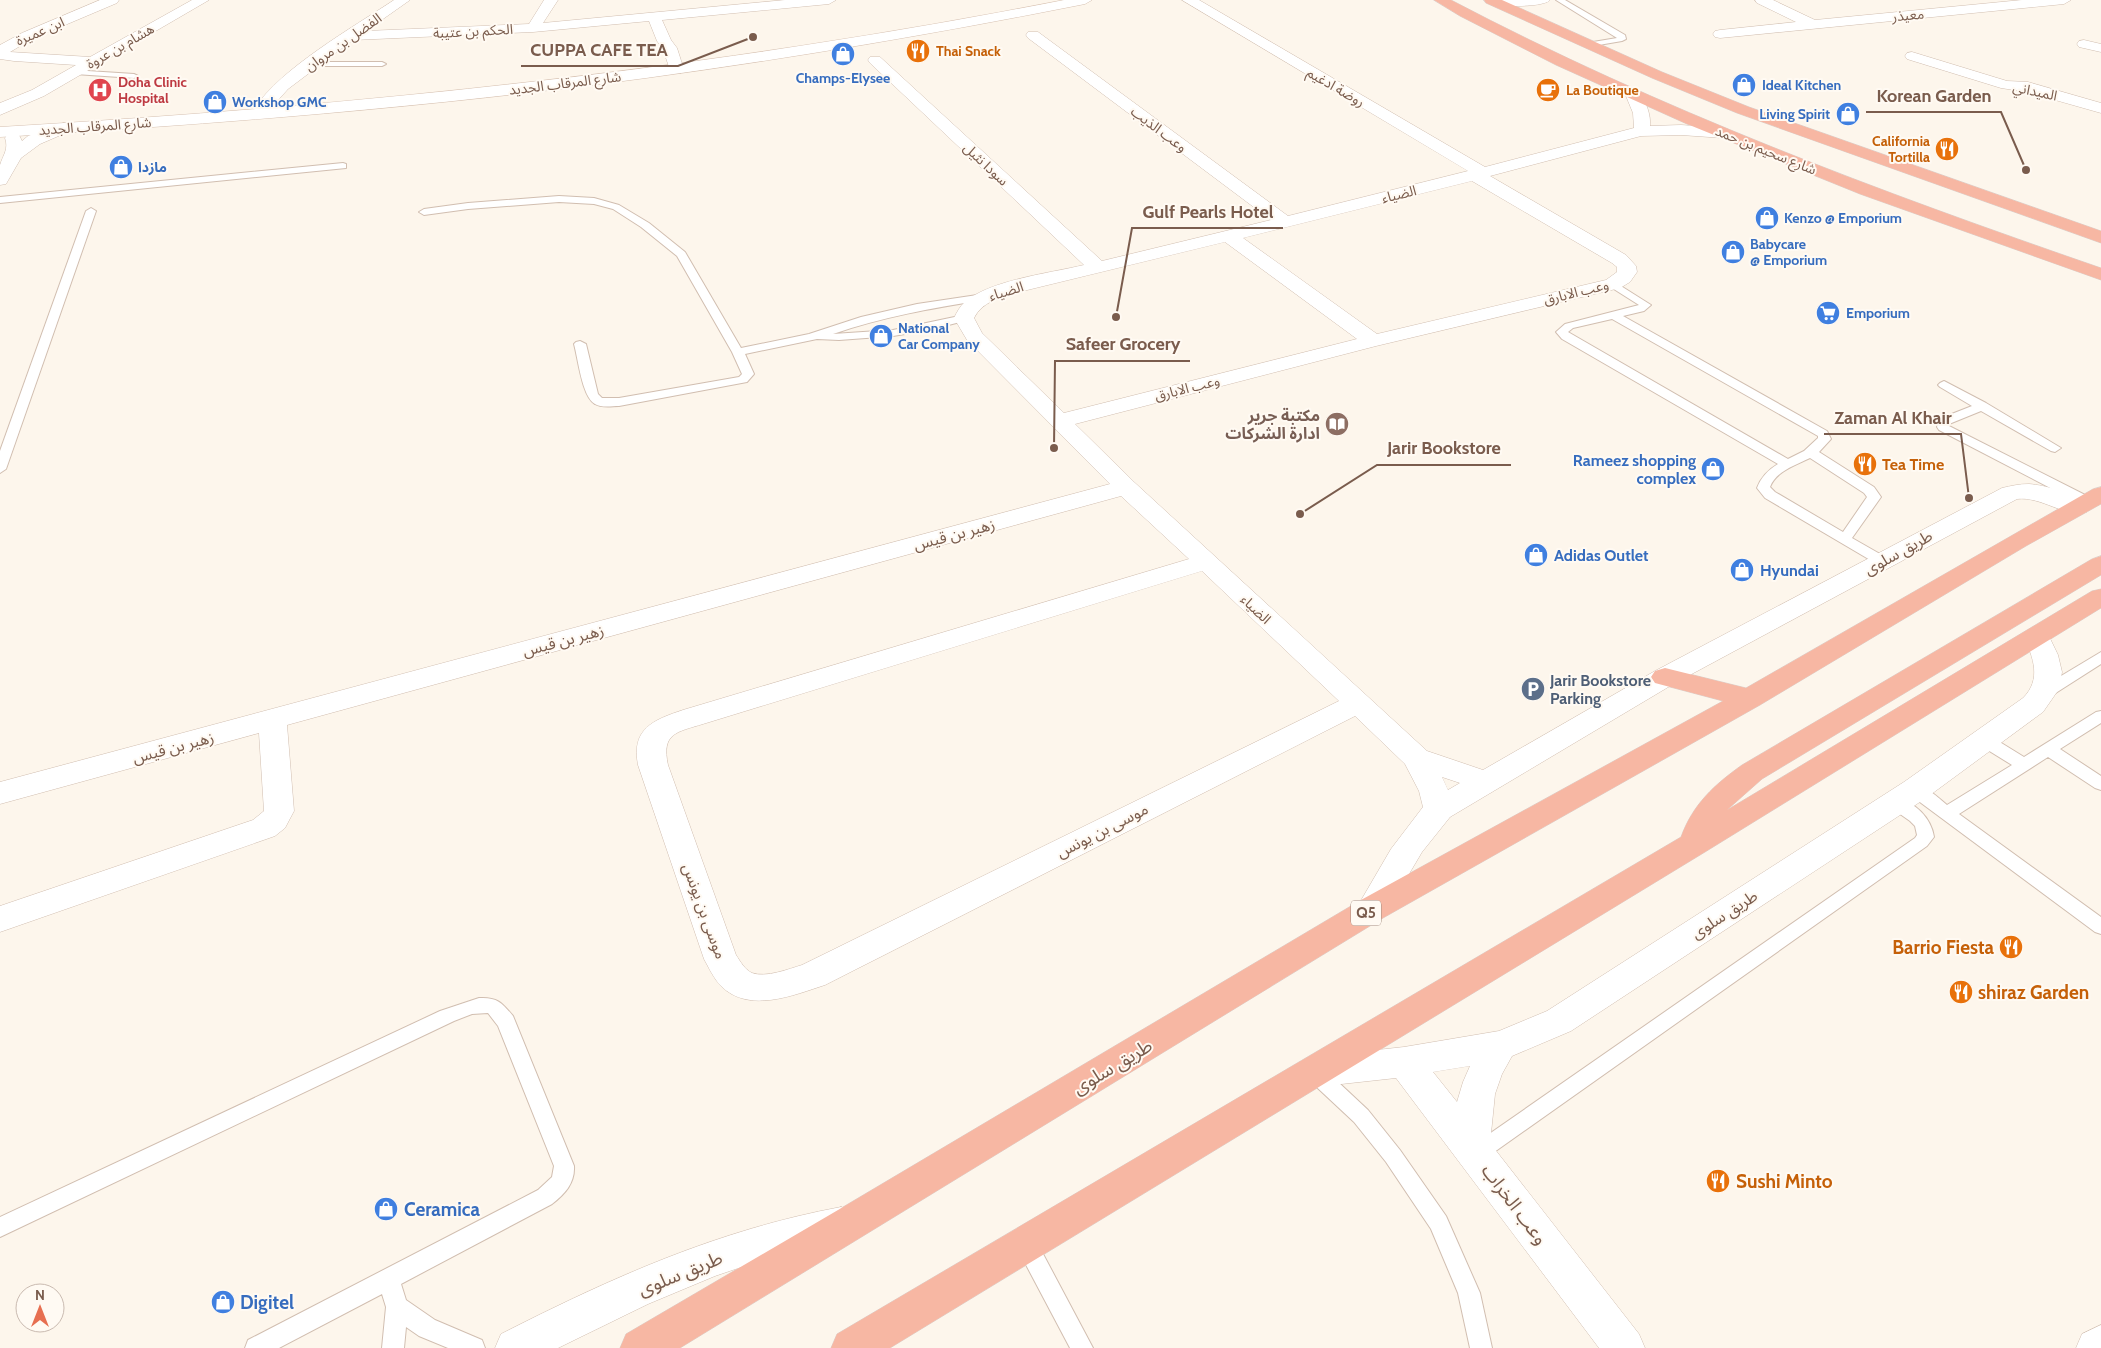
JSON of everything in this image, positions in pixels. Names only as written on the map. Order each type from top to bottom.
[{"type":"highway","name":"شارع سحيم بن حمد","points":[[1442,0],[1537,50],[1634,96],[1724,134],[1863,190],[2101,274]]},
{"type":"highway","name":"شارع سحيم بن حمد","points":[[1491,0],[1528,18],[1743,110],[2101,237]]},
{"type":"highway","points":[[1537,50],[1591,66],[1749,129],[1862,171]]},
{"type":"highway","points":[[2057,259],[2101,282]]},
{"type":"highway","name":"طريق سلوى","points":[[641,1348],[1372,909],[1750,698],[2089,501]]},
{"type":"highway","points":[[1694,844],[1702,821],[1712,808],[1728,790],[1752,772],[2101,564]]},
{"type":"highway","name":"طريق سلوى","points":[[852,1348],[1694,844],[2101,597]]},
{"type":"highway","points":[[1665,677],[1750,698]]},
{"type":"street","name":"ابن عميرة","points":[[93,62],[14,57],[3,55],[3,50],[27,36],[112,0]]},
{"type":"street","name":"هشام بن عروة","points":[[0,110],[75,72],[202,0]]},
{"type":"street","name":"الفضل بن مروان","points":[[268,113],[279,106],[286,93],[285,84],[403,0]]},
{"type":"street","points":[[533,28],[551,0]]},
{"type":"street","points":[[684,15],[686,0]]},
{"type":"street","name":"الحكم بن عتيبة","points":[[351,36],[533,28],[829,0]]},
{"type":"street","name":"شارع المرقاب الجديد","points":[[1,129],[64,128],[268,113],[542,86],[676,70],[867,41],[1085,0]]},
{"type":"street","name":"روضة ادغيم","points":[[1189,0],[1479,174]]},
{"type":"street","points":[[1491,0],[1539,1]]},
{"type":"street","points":[[1762,0],[1811,24]]},
{"type":"street","name":"معيذر","points":[[1720,34],[2064,0]]},
{"type":"street","points":[[1528,18],[1526,9],[1539,1]]},
{"type":"street","points":[[654,17],[664,41],[669,46],[676,70]]},
{"type":"street","name":"وعب الذيب","points":[[1033,35],[1285,222]]},
{"type":"street","points":[[657,72],[658,47],[664,41]]},
{"type":"street","points":[[2084,44],[2101,48]]},
{"type":"street","name":"الميداني","points":[[1912,56],[2006,85],[2028,87],[2101,108]]},
{"type":"street","name":"سودا نثيل","points":[[874,60],[1098,268]]},
{"type":"street","name":"هشام بن عروة","points":[[1,129],[38,92]]},
{"type":"street","points":[[1634,96],[1643,114],[1641,131]]},
{"type":"street","name":"شارع المرقاب الجديد","points":[[1,129],[165,118],[190,119]]},
{"type":"street","points":[[13,156],[34,140],[64,128]]},
{"type":"street","points":[[0,180],[13,156],[15,141],[1,129]]},
{"type":"street","name":"الضياء","points":[[1439,809],[1434,791],[1417,758],[1126,487],[974,336],[964,318],[970,306],[984,297],[1009,288],[1098,268],[1479,174],[1641,131],[1680,130],[1724,134]]},
{"type":"street","name":"وعب الابارق","points":[[1059,420],[1373,341],[1613,284],[1623,278],[1627,272],[1626,266],[1619,259],[1479,174]]},
{"type":"street","points":[[1229,236],[1373,341]]},
{"type":"street","name":"زهير بن قيس","points":[[0,793],[1126,487]]},
{"type":"street","name":"طريق سلوى","points":[[1372,909],[1411,843],[1424,824],[1439,809],[1665,677],[1940,528],[2010,493],[2021,490],[2034,491],[2089,501]]},
{"type":"street","name":"موسى بن يونس","points":[[1206,562],[693,717],[669,725],[653,738],[649,752],[653,765],[722,959],[733,977],[753,987],[785,984],[813,975],[1326,718],[1358,704]]},
{"type":"street","points":[[2037,636],[2047,664],[2046,692]]},
{"type":"street","name":"طريق سلوى","points":[[1314,1072],[1404,1062],[1500,1046],[1559,1021],[1906,796],[2033,705],[2046,692]]},
{"type":"street","points":[[0,919],[264,828],[274,820],[279,812],[272,720]]},
{"type":"street","name":"الضياء","points":[[1417,758],[1485,781]]},
{"type":"street","points":[[1474,1150],[1474,1104],[1479,1083],[1488,1063],[1500,1046]]},
{"type":"street","name":"وعب الخراب","points":[[1404,1062],[1474,1150],[1624,1348]]},
{"type":"street","name":"طريق سلوى","points":[[516,1348],[656,1281],[750,1245],[800,1231],[852,1223]]},
{"type":"street","points":[[2097,1348],[2101,1346]]},
{"type":"lane","points":[[1560,0],[1622,37],[1622,39],[1590,45]]},
{"type":"lane","points":[[311,64],[382,64]]},
{"type":"lane","points":[[75,72],[134,76]]},
{"type":"lane","points":[[0,200],[343,166]]},
{"type":"lane","points":[[424,212],[468,206],[559,199],[594,201],[616,207],[645,225],[681,254],[738,352],[748,374],[743,380],[608,403],[599,402],[592,394],[580,344]]},
{"type":"lane","points":[[0,469],[91,211]]},
{"type":"lane","points":[[1613,284],[1646,305],[1640,309],[1613,314],[1570,326],[1562,332],[1566,337],[1785,463]]},
{"type":"lane","points":[[738,352],[812,337],[865,319],[939,302],[984,297]]},
{"type":"lane","points":[[1613,314],[1822,434],[1825,439],[1810,452],[1785,463],[1765,482],[1762,488],[1770,495],[1882,561]]},
{"type":"lane","points":[[812,337],[841,338],[899,333],[964,318]]},
{"type":"lane","points":[[1944,385],[2055,448]]},
{"type":"lane","points":[[1982,406],[1942,422],[1943,426],[1948,431],[2089,501]]},
{"type":"lane","points":[[1810,452],[1869,490],[1874,496],[1845,539]]},
{"type":"lane","points":[[2046,692],[2101,657]]},
{"type":"lane","points":[[1947,813],[2101,716]]},
{"type":"lane","points":[[1984,740],[2024,765]]},
{"type":"lane","points":[[2048,749],[2101,784]]},
{"type":"lane","points":[[1906,796],[1947,813],[2101,927]]},
{"type":"lane","points":[[1474,1150],[1921,842],[1926,836],[1926,829],[1906,796]]},
{"type":"lane","points":[[0,1226],[447,1016],[483,1004],[497,1009],[506,1022],[564,1166],[565,1174],[562,1182],[545,1196],[256,1348]]},
{"type":"lane","points":[[1314,1072],[1361,1116],[1393,1156],[1438,1223],[1469,1293],[1481,1348]]},
{"type":"lane","points":[[1026,1244],[1082,1348]]},
{"type":"lane","points":[[388,1278],[397,1307],[393,1348]]},
{"type":"lane","points":[[397,1307],[427,1328],[474,1348]]},
{"type":"place","name":"CUPPA CAFE TEA","points":[[753,37]]},
{"type":"place","name":"Thai Snack","points":[[918,51]]},
{"type":"place","name":"Champs-Elysee","points":[[843,54]]},
{"type":"place","name":"Ideal Kitchen","points":[[1744,85]]},
{"type":"place","name":"Doha Clinic Hospital","points":[[100,90]]},
{"type":"place","name":"La Boutique","points":[[1548,90]]},
{"type":"place","name":"Workshop GMC","points":[[215,102]]},
{"type":"place","name":"Living Spirit","points":[[1848,114]]},
{"type":"place","name":"California Tortilla","points":[[1947,149]]},
{"type":"place","name":"مازدا","points":[[121,167]]},
{"type":"place","name":"Korean Garden","points":[[2026,170]]},
{"type":"place","name":"Kenzo @ Emporium","points":[[1767,218]]},
{"type":"place","name":"Babycare @ Emporium","points":[[1733,252]]},
{"type":"place","name":"Emporium","points":[[1828,313]]},
{"type":"place","name":"Gulf Pearls Hotel","points":[[1116,317]]},
{"type":"place","name":"National Car Company","points":[[881,336]]},
{"type":"place","name":"مكتبة جرير ادارة الشركات","points":[[1337,424]]},
{"type":"place","name":"Safeer Grocery","points":[[1054,448]]},
{"type":"place","name":"Tea Time","points":[[1865,464]]},
{"type":"place","name":"Rameez shopping complex","points":[[1713,469]]},
{"type":"place","name":"Zaman Al Khair","points":[[1969,498]]},
{"type":"place","name":"Jarir Bookstore","points":[[1300,514]]},
{"type":"place","name":"Adidas Outlet","points":[[1536,555]]},
{"type":"place","name":"Hyundai","points":[[1742,570]]},
{"type":"place","name":"Jarir Bookstore Parking","points":[[1533,689]]},
{"type":"place","name":"Barrio Fiesta","points":[[2011,947]]},
{"type":"place","name":"shiraz Garden","points":[[1961,992]]},
{"type":"place","name":"Sushi Minto","points":[[1718,1181]]},
{"type":"place","name":"Ceramica","points":[[386,1209]]},
{"type":"place","name":"Digitel","points":[[223,1302]]}]
